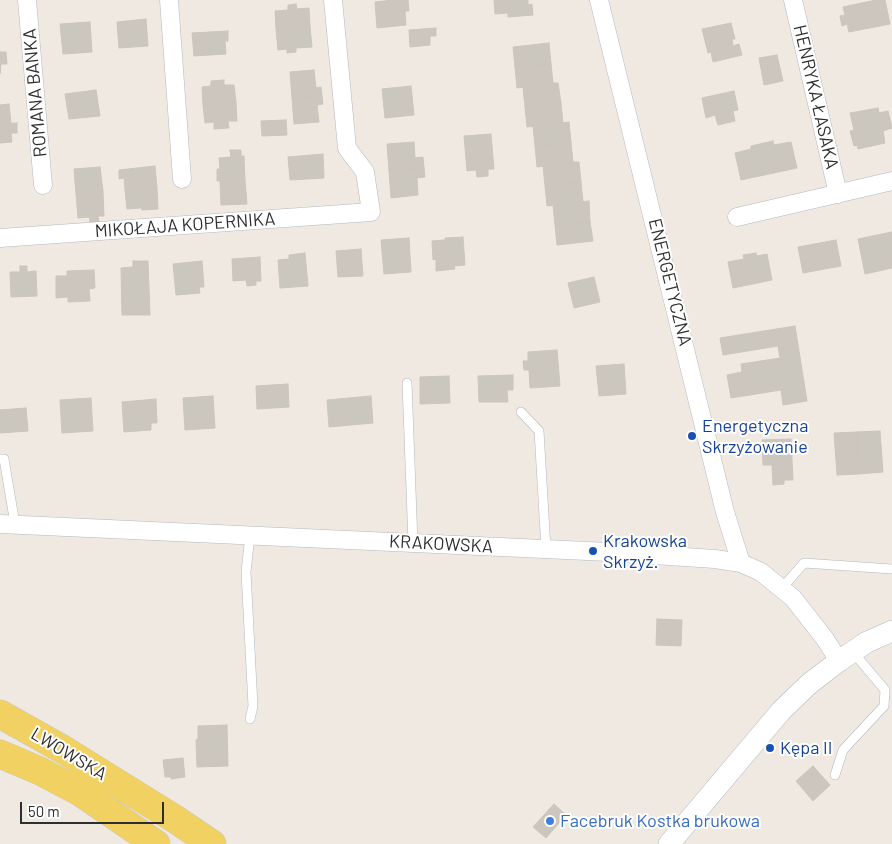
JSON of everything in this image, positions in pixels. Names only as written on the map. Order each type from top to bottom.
[{"type":"main road","name":"LWOWSKA","points":[[0,714],[64,750],[212,844]]},
{"type":"main road","name":"LWOWSKA","points":[[0,754],[47,774],[80,792],[155,844]]},
{"type":"street","name":"ROMANA BANKA","points":[[27,0],[43,186]]},
{"type":"street","points":[[169,0],[182,179]]},
{"type":"street","name":"MIKOŁAJA KOPERNIKA","points":[[0,238],[370,212],[365,172],[347,148],[333,0]]},
{"type":"street","name":"ENERGETYCZNA","points":[[599,0],[725,512],[741,563]]},
{"type":"street","name":"HENRYKA ŁASAKA","points":[[793,0],[838,194]]},
{"type":"street","points":[[737,217],[892,182]]},
{"type":"street","name":"KRAKOWSKA","points":[[7,524],[546,549],[715,559],[741,563],[761,572],[782,588],[846,656]]},
{"type":"street","points":[[669,844],[781,710],[809,684],[846,656],[867,642],[892,632]]},
{"type":"lane","points":[[407,383],[413,543]]},
{"type":"lane","points":[[521,412],[539,431],[546,549]]},
{"type":"lane","points":[[0,459],[4,459],[7,524]]},
{"type":"lane","points":[[250,535],[246,572],[253,706],[250,718]]},
{"type":"lane","points":[[782,588],[804,563],[892,569]]},
{"type":"lane","points":[[835,775],[843,750],[884,706],[885,690],[846,656]]},
{"type":"building","points":[[408,0],[409,11],[405,11],[406,25],[377,28],[375,2]]},
{"type":"building","points":[[494,0],[528,0],[528,5],[532,4],[533,15],[508,17],[508,13],[495,14]]},
{"type":"building","points":[[885,0],[890,24],[849,32],[847,24],[842,26],[840,16],[845,15],[843,7]]},
{"type":"building","points":[[296,4],[297,9],[309,8],[310,26],[276,29],[275,11],[288,10],[288,5]]},
{"type":"building","points":[[146,19],[148,46],[119,48],[117,22]]},
{"type":"building","points":[[90,22],[92,52],[63,54],[60,24]]},
{"type":"building","points":[[731,23],[735,39],[732,39],[733,46],[739,44],[742,55],[713,62],[711,52],[708,53],[702,29]]},
{"type":"building","points":[[310,26],[312,47],[296,48],[296,52],[287,53],[287,49],[278,50],[276,29]]},
{"type":"building","points":[[436,28],[436,36],[430,36],[430,45],[410,47],[409,30]]},
{"type":"building","points":[[228,31],[228,41],[225,41],[226,54],[194,56],[192,33]]},
{"type":"building","points":[[549,43],[551,64],[515,67],[513,47]]},
{"type":"building","points":[[0,52],[6,52],[7,64],[1,64],[0,74]]},
{"type":"building","points":[[777,55],[783,81],[764,85],[759,58]]},
{"type":"building","points":[[551,64],[553,83],[517,88],[515,67]]},
{"type":"building","points":[[314,70],[316,88],[321,87],[322,96],[292,98],[290,72]]},
{"type":"building","points":[[224,80],[224,85],[234,85],[236,102],[203,105],[202,87],[211,86],[211,81]]},
{"type":"building","points":[[558,83],[561,103],[525,107],[523,87]]},
{"type":"building","points":[[411,86],[414,115],[385,118],[382,89]]},
{"type":"building","points":[[96,90],[100,116],[69,119],[65,94]]},
{"type":"building","points":[[734,91],[738,110],[733,111],[735,121],[718,125],[715,115],[706,118],[702,98]]},
{"type":"building","points":[[322,96],[323,104],[317,105],[319,122],[294,124],[292,98]]},
{"type":"building","points":[[236,102],[237,121],[228,121],[229,128],[214,129],[214,122],[205,123],[203,105]]},
{"type":"building","points":[[561,103],[563,123],[527,127],[525,107]]},
{"type":"building","points":[[9,104],[11,123],[0,124],[0,105]]},
{"type":"building","points":[[878,108],[879,113],[888,111],[892,128],[883,131],[885,143],[858,149],[857,145],[854,146],[850,131],[854,130],[850,113]]},
{"type":"building","points":[[286,120],[287,135],[262,136],[261,121]]},
{"type":"building","points":[[569,122],[571,143],[535,146],[533,126]]},
{"type":"building","points":[[17,123],[17,133],[11,133],[12,142],[0,143],[0,124]]},
{"type":"building","points":[[491,134],[494,169],[488,169],[488,176],[477,177],[476,170],[467,171],[464,136]]},
{"type":"building","points":[[773,141],[774,145],[791,142],[797,168],[741,180],[735,153],[751,149],[751,146]]},
{"type":"building","points":[[414,142],[415,158],[423,157],[424,168],[389,171],[387,144]]},
{"type":"building","points":[[571,143],[573,162],[537,167],[535,146]]},
{"type":"building","points":[[230,150],[241,150],[241,156],[244,156],[245,180],[217,181],[217,169],[220,169],[219,158],[231,157]]},
{"type":"building","points":[[323,154],[324,178],[290,180],[288,157]]},
{"type":"building","points":[[579,162],[581,182],[545,186],[543,166]]},
{"type":"building","points":[[155,166],[157,188],[125,190],[124,178],[119,179],[119,170]]},
{"type":"building","points":[[100,167],[103,191],[76,194],[74,169]]},
{"type":"building","points":[[424,168],[425,177],[417,178],[418,195],[391,198],[389,171]]},
{"type":"building","points":[[245,180],[247,204],[221,205],[220,181]]},
{"type":"building","points":[[581,182],[583,202],[547,206],[545,186]]},
{"type":"building","points":[[157,188],[158,209],[127,209],[125,190]]},
{"type":"building","points":[[103,191],[104,216],[98,216],[99,222],[90,222],[89,217],[78,218],[76,194]]},
{"type":"building","points":[[589,201],[590,222],[555,225],[553,205]]},
{"type":"building","points":[[590,222],[593,241],[557,245],[555,225]]},
{"type":"building","points":[[892,232],[892,268],[865,274],[858,239]]},
{"type":"building","points":[[463,237],[465,265],[454,266],[455,269],[436,271],[436,259],[433,260],[432,241]]},
{"type":"building","points":[[409,238],[411,272],[384,274],[381,240]]},
{"type":"building","points":[[836,240],[841,266],[803,273],[798,247]]},
{"type":"building","points":[[361,249],[363,276],[338,277],[336,251]]},
{"type":"building","points":[[305,253],[308,286],[280,288],[278,260],[289,259],[289,255]]},
{"type":"building","points":[[756,253],[757,256],[767,254],[772,280],[733,288],[728,262],[744,259],[743,255]]},
{"type":"building","points":[[260,257],[261,281],[256,281],[256,285],[247,286],[246,280],[233,281],[232,259]]},
{"type":"building","points":[[133,261],[148,261],[150,315],[122,315],[121,268],[133,267]]},
{"type":"building","points":[[202,261],[204,287],[199,287],[200,293],[176,295],[173,264]]},
{"type":"building","points":[[20,266],[27,266],[27,272],[36,271],[37,296],[11,297],[10,272],[20,272]]},
{"type":"building","points":[[94,270],[95,288],[89,289],[90,301],[68,302],[68,297],[56,298],[56,276],[67,276],[67,271]]},
{"type":"building","points":[[594,277],[600,302],[574,308],[568,283]]},
{"type":"building","points":[[795,326],[807,401],[783,405],[781,390],[731,398],[727,375],[742,372],[741,364],[780,358],[778,346],[723,355],[720,338]]},
{"type":"building","points":[[557,350],[560,386],[530,388],[529,370],[524,370],[523,361],[528,361],[528,352]]},
{"type":"building","points":[[624,364],[626,394],[599,396],[596,366]]},
{"type":"building","points":[[513,375],[513,390],[507,390],[508,402],[479,402],[478,376]]},
{"type":"building","points":[[449,376],[450,403],[420,404],[420,377]]},
{"type":"building","points":[[288,384],[289,407],[257,409],[256,386]]},
{"type":"building","points":[[213,396],[215,428],[185,430],[183,398]]},
{"type":"building","points":[[371,396],[373,423],[329,427],[327,400]]},
{"type":"building","points":[[91,398],[93,431],[62,433],[60,400]]},
{"type":"building","points":[[156,399],[157,423],[151,423],[151,430],[124,432],[122,402]]},
{"type":"building","points":[[26,408],[28,431],[0,433],[0,410]]},
{"type":"building","points":[[880,431],[883,472],[859,474],[857,432]]},
{"type":"building","points":[[857,432],[859,474],[837,475],[834,433]]},
{"type":"building","points":[[791,439],[793,480],[784,480],[784,484],[773,485],[772,465],[763,465],[762,440]]},
{"type":"building","points":[[657,619],[682,620],[681,646],[656,645]]},
{"type":"building","points":[[227,725],[228,766],[197,767],[196,740],[198,739],[198,726]]},
{"type":"building","points":[[183,758],[185,777],[171,779],[171,777],[165,777],[163,760]]},
{"type":"building","points":[[813,766],[830,785],[813,801],[796,781]]},
{"type":"building","name":"Facebruk Kostka brukowa","points":[[554,804],[566,815],[546,838],[533,827]]},
{"type":"place","name":"Energetyczna Skrzyżowanie","points":[[692,436]]},
{"type":"place","name":"Krakowska Skrzyż.","points":[[593,551]]},
{"type":"place","name":"Kępa II","points":[[770,748]]},
{"type":"place","name":"Facebruk Kostka brukowa","points":[[550,821]]}]
